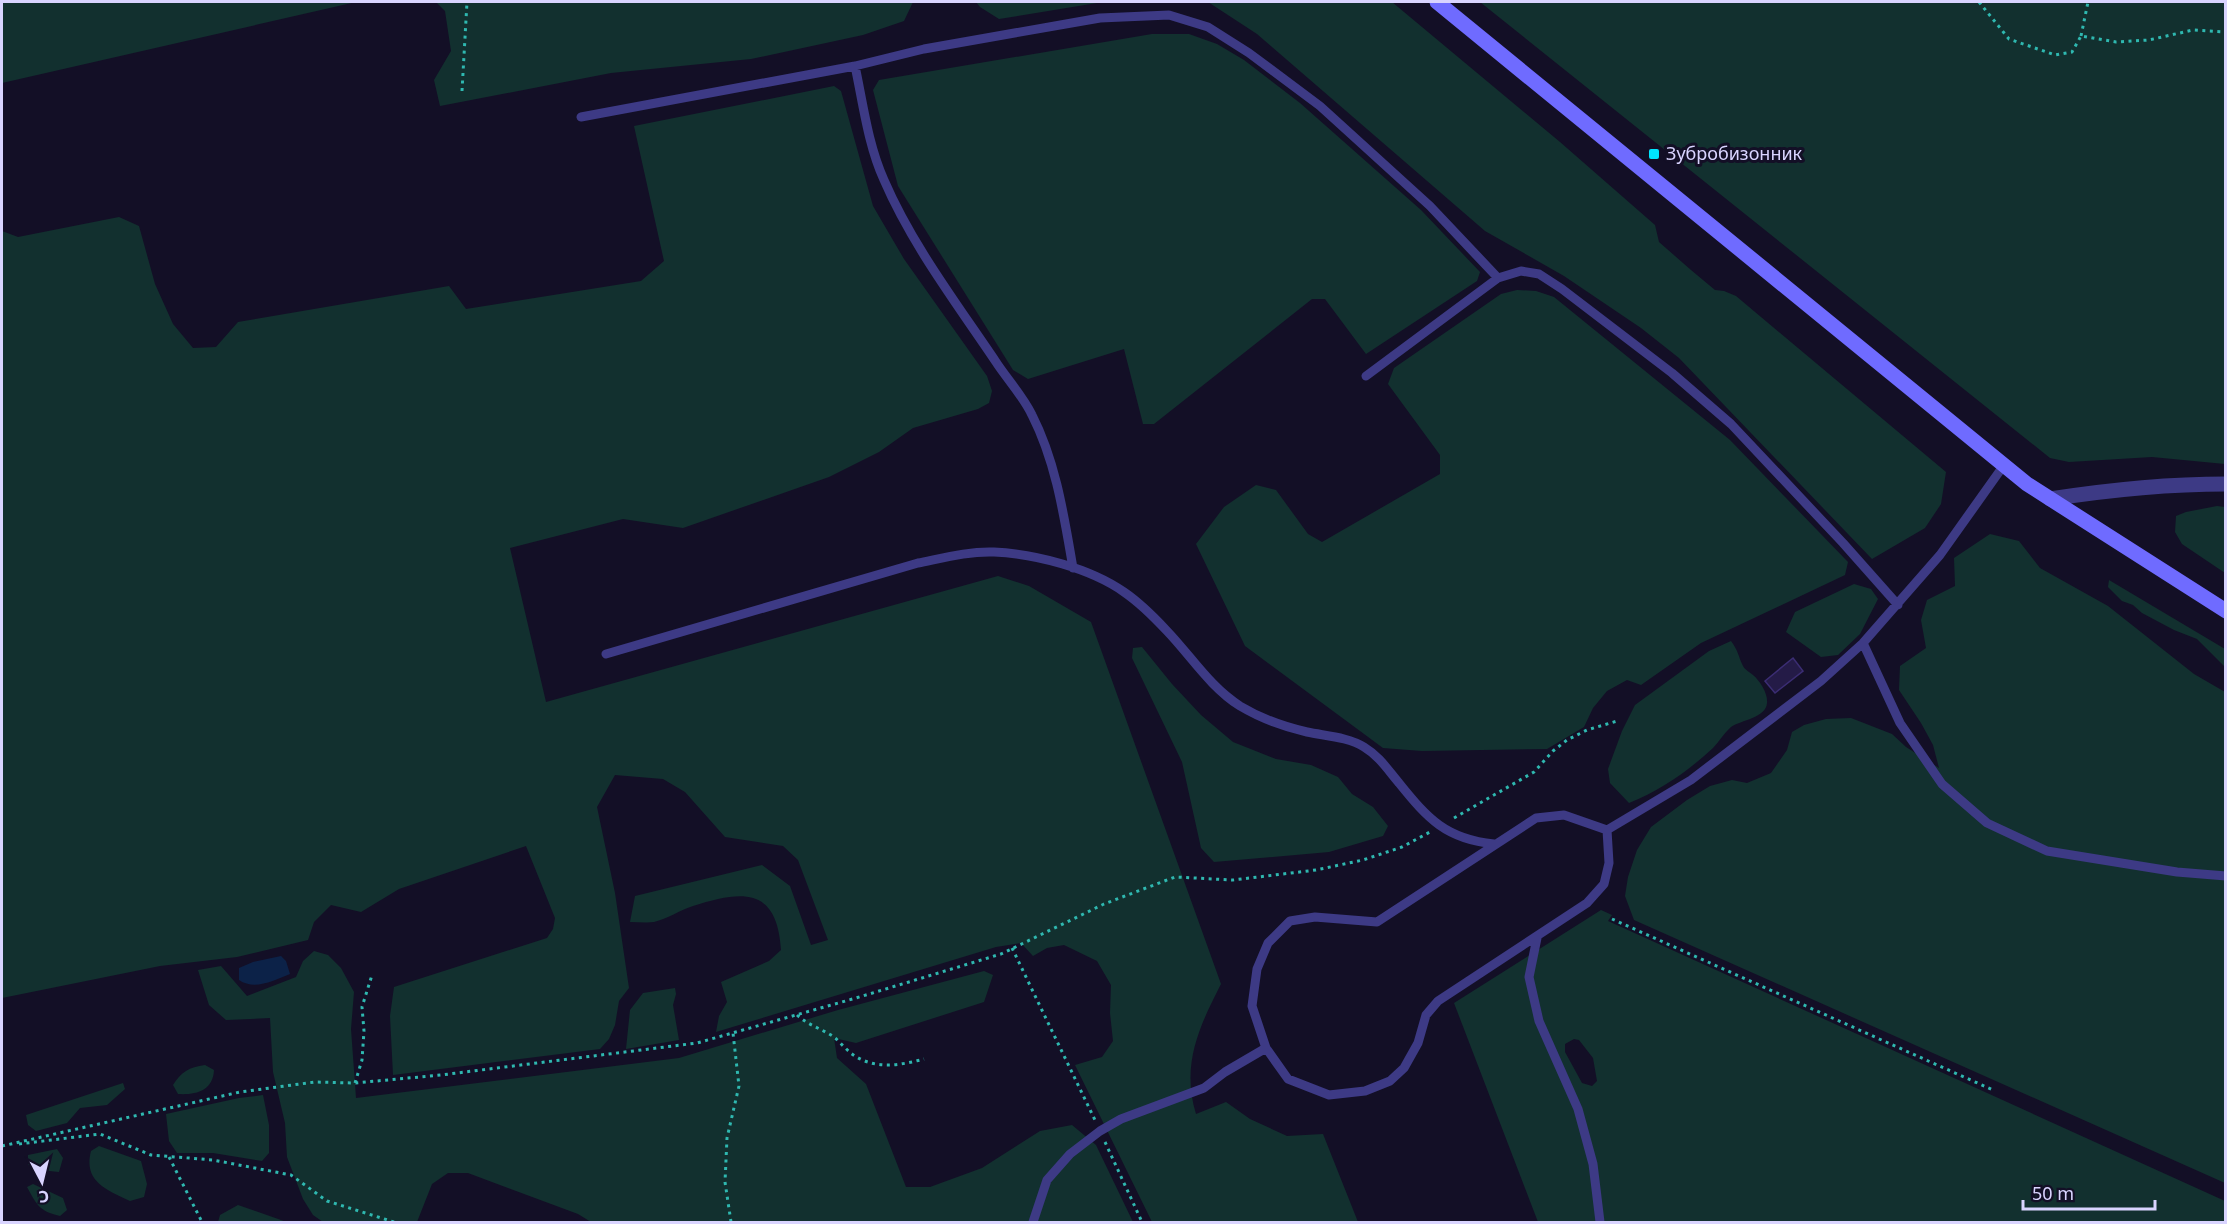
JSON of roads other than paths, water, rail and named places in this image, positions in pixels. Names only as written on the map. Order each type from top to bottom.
[{"type":"main road","points":[[1437,2],[2004,465],[2050,499],[2226,611]]},
{"type":"street","points":[[2050,499],[2148,486],[2226,484]]},
{"type":"lane","points":[[580,117],[855,66],[924,49],[1100,18],[1169,15],[1208,27],[1249,53],[1320,106],[1430,206],[1498,278]]},
{"type":"lane","points":[[855,66],[871,140],[883,179],[906,223],[942,282],[1031,413],[1051,463],[1073,568]]},
{"type":"lane","points":[[1366,376],[1498,278],[1521,271],[1539,274],[1672,373],[1731,424],[1898,605]]},
{"type":"lane","points":[[1607,830],[1609,863],[1604,884],[1587,903],[1438,1001],[1426,1015],[1418,1043],[1404,1068],[1390,1081],[1365,1091],[1329,1095],[1288,1079],[1266,1048],[1252,1006],[1257,969],[1268,943],[1290,921],[1315,917],[1377,922],[1536,818],[1564,815],[1607,830],[1691,780],[1821,681],[1863,644],[1957,533],[2004,465]]},
{"type":"lane","points":[[606,654],[918,563],[993,552],[1029,556],[1073,568],[1122,590],[1148,611],[1206,678],[1240,706],[1276,723],[1341,738],[1364,746],[1383,761],[1400,784],[1440,827],[1455,836],[1475,842],[1494,844]]},
{"type":"lane","points":[[1863,644],[1900,723],[1942,784],[1987,823],[2047,851],[2177,872],[2226,876]]},
{"type":"lane","points":[[1537,938],[1529,977],[1539,1021],[1578,1109],[1593,1164],[1600,1222]]},
{"type":"lane","points":[[1033,1222],[1047,1180],[1070,1154],[1100,1131],[1121,1119],[1204,1088],[1266,1048]]},
{"type":"water","points":[[281,956],[286,961],[290,974],[258,985],[239,980],[239,968],[253,962]]},
{"type":"place","name":"Зубробизонник","points":[[1654,154]]}]
